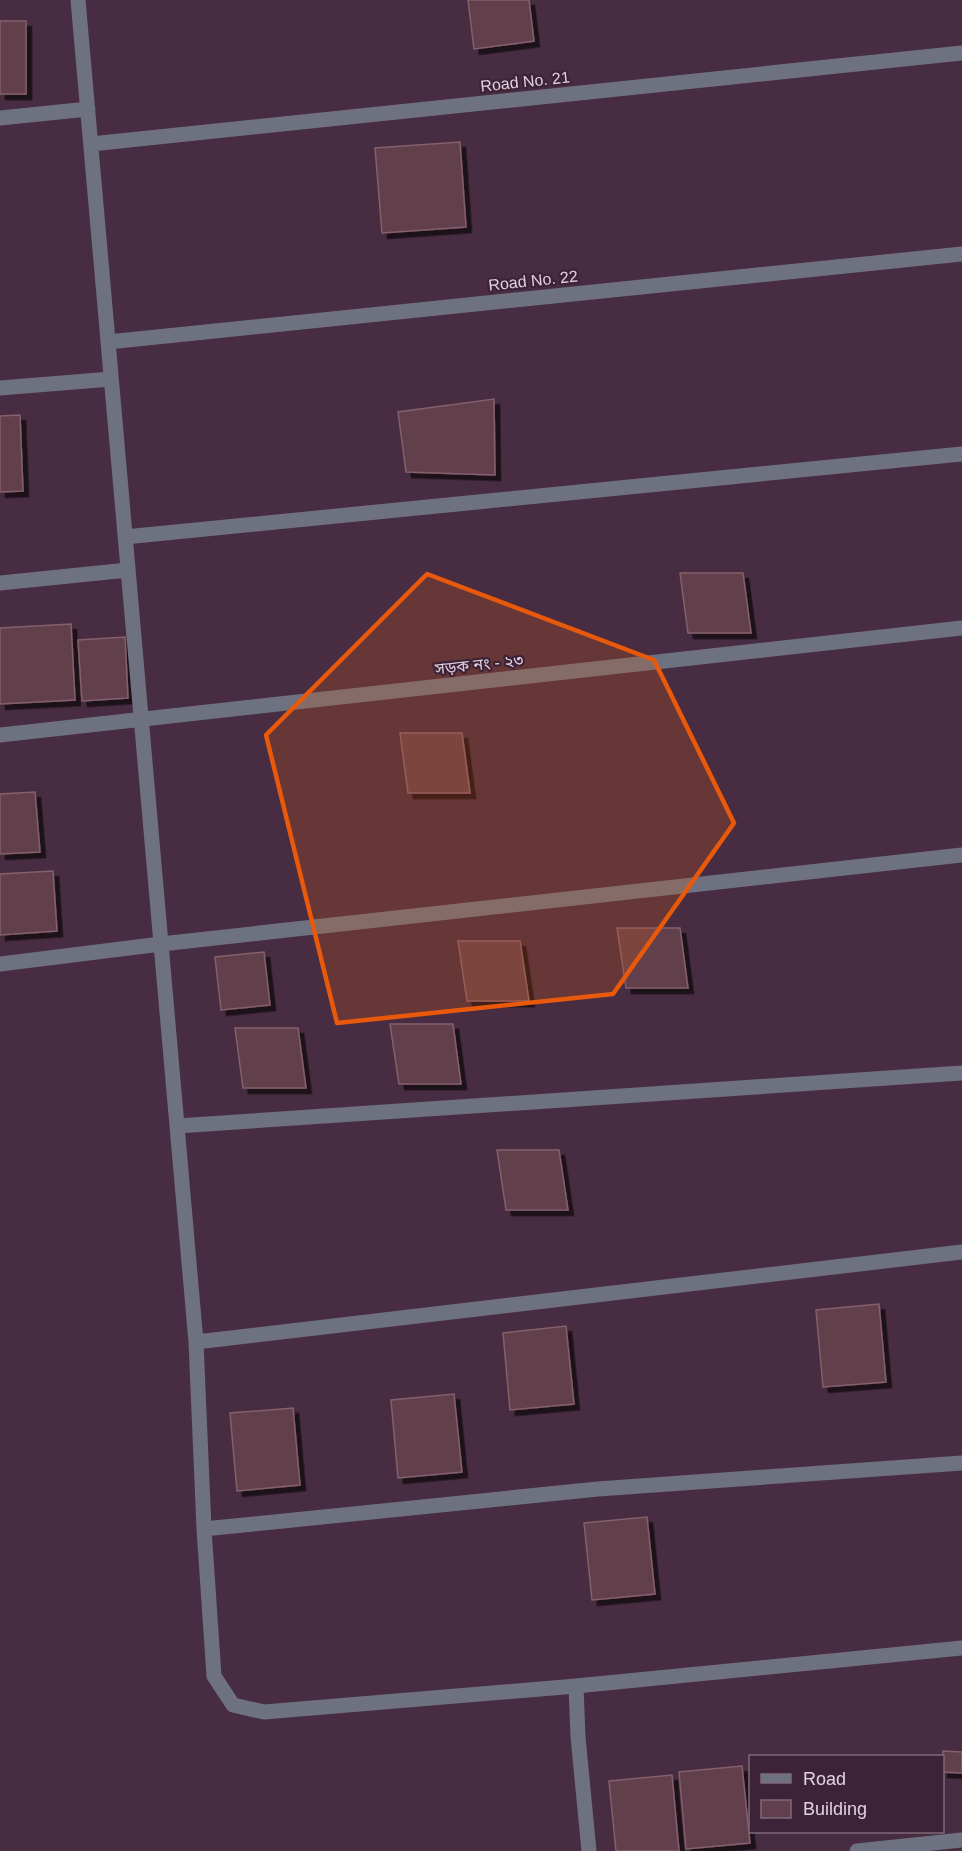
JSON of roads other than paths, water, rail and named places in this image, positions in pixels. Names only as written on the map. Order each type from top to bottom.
[{"type":"street","points":[[78,0],[196,1342],[213,1676],[232,1705],[264,1712],[576,1686],[962,1648]]},
{"type":"street","name":"Road No. 21","points":[[91,144],[962,53]]},
{"type":"street","points":[[0,118],[87,109]]},
{"type":"street","name":"Road No. 22","points":[[108,342],[962,254]]},
{"type":"street","points":[[0,388],[111,379]]},
{"type":"street","points":[[125,537],[962,454]]},
{"type":"street","points":[[0,583],[128,570]]},
{"type":"street","name":"সড়ক নং - ২৩","points":[[0,735],[962,628]]},
{"type":"street","points":[[0,964],[962,855]]},
{"type":"street","points":[[177,1126],[962,1072]]},
{"type":"street","points":[[196,1342],[962,1252]]},
{"type":"street","points":[[204,1529],[598,1489],[962,1463]]},
{"type":"street","points":[[576,1686],[578,1737],[589,1851]]},
{"type":"street","points":[[857,1851],[962,1840]]}]
